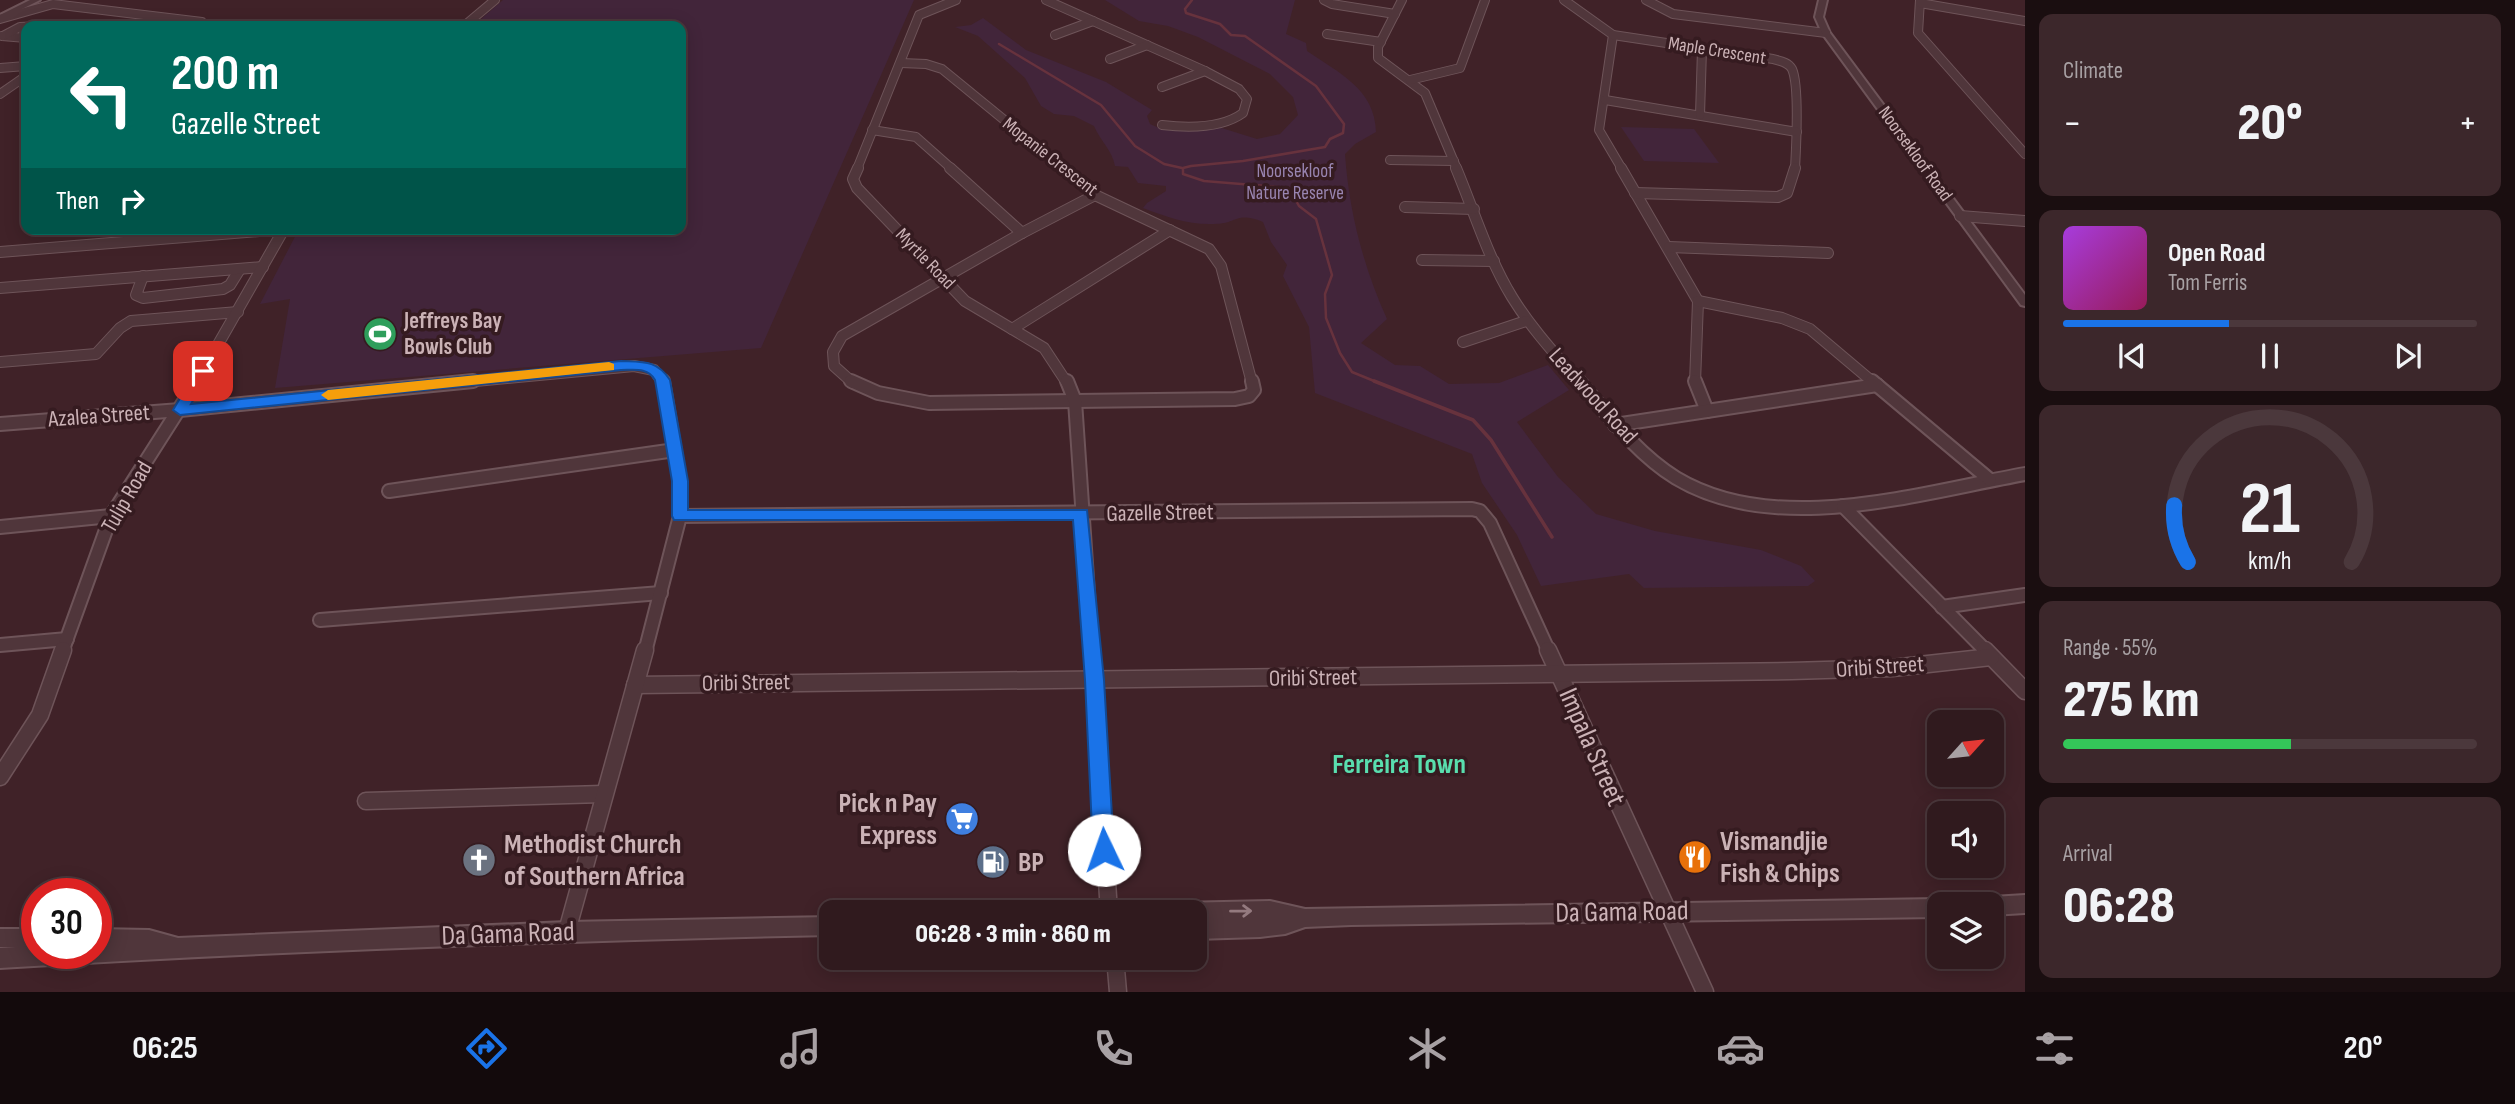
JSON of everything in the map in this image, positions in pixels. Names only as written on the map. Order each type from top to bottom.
[{"type":"street","points":[[0,18],[36,0]]},
{"type":"street","points":[[66,5],[77,0]]},
{"type":"street","points":[[470,21],[495,0]]},
{"type":"street","name":"Myrtle Road","points":[[956,0],[919,15],[853,175],[855,183],[965,301],[1044,348],[1055,360],[1075,401],[1081,514]]},
{"type":"street","points":[[1046,0],[1205,71],[1239,89],[1247,100],[1245,110],[1240,116],[1205,125],[1162,125]]},
{"type":"street","points":[[1059,5],[1072,0]]},
{"type":"street","points":[[1324,0],[1342,6],[1395,13]]},
{"type":"street","points":[[1327,34],[1381,42],[1402,0]]},
{"type":"street","points":[[1410,80],[1460,68],[1485,0]]},
{"type":"street","points":[[1563,0],[1613,35],[1599,130],[1698,301],[1695,386],[1707,411]]},
{"type":"street","points":[[1646,0],[1660,10],[1696,18],[1826,33]]},
{"type":"street","points":[[1823,0],[1819,17],[1826,33]]},
{"type":"street","points":[[2025,21],[1920,2],[1918,33],[2025,154]]},
{"type":"street","points":[[0,18],[18,16],[47,4],[194,21]]},
{"type":"street","points":[[1055,36],[1093,21]]},
{"type":"street","points":[[2,36],[21,27]]},
{"type":"street","name":"Noorsekloof Road","points":[[1826,33],[2025,303]]},
{"type":"street","name":"Maple Crescent","points":[[1613,35],[1773,59],[1792,67],[1797,132],[1790,186],[1784,195],[1760,198],[1636,193]]},
{"type":"street","points":[[2,36],[21,38]]},
{"type":"street","name":"Leadwood Road","points":[[1381,42],[1378,58],[1410,80],[1426,96],[1509,295],[1526,321],[1615,425],[1657,464],[1679,479],[1703,491],[1733,500],[1793,509],[1843,506],[2025,474]]},
{"type":"street","points":[[1110,59],[1147,45]]},
{"type":"street","points":[[1700,115],[1702,49]]},
{"type":"street","name":"Mopanie Crescent","points":[[901,62],[926,64],[945,71],[1095,195],[1200,243],[1209,249],[1221,266],[1254,390],[1249,396],[1235,399],[1075,401]]},
{"type":"street","points":[[0,68],[21,66]]},
{"type":"street","points":[[1162,88],[1205,71]]},
{"type":"street","points":[[0,94],[21,79]]},
{"type":"street","points":[[1605,100],[1797,132]]},
{"type":"street","points":[[872,130],[916,137],[1021,233]]},
{"type":"street","points":[[1390,160],[1454,161]]},
{"type":"street","points":[[1075,401],[906,401],[861,387],[835,366],[832,348],[842,337],[942,278],[1095,195]]},
{"type":"street","points":[[1405,207],[1474,208]]},
{"type":"street","points":[[1960,216],[2025,221]]},
{"type":"street","points":[[1012,329],[1170,230]]},
{"type":"street","points":[[0,252],[210,235]]},
{"type":"street","name":"Tulip Road","points":[[0,777],[40,715],[111,516],[180,410],[281,235]]},
{"type":"street","points":[[1669,247],[1828,254]]},
{"type":"street","points":[[1422,260],[1494,261]]},
{"type":"street","points":[[0,288],[263,267]]},
{"type":"street","points":[[143,276],[136,295],[144,298],[223,289],[230,285],[240,269]]},
{"type":"street","points":[[1698,301],[1782,318],[1810,329],[1990,480]]},
{"type":"street","points":[[0,362],[96,354],[104,349],[118,328],[131,321],[238,312]]},
{"type":"street","points":[[1463,342],[1526,321]]},
{"type":"street","name":"Azalea Street","points":[[0,424],[180,410],[621,366],[646,366],[656,370],[663,380],[675,450]]},
{"type":"street","points":[[1615,425],[1877,385]]},
{"type":"street","points":[[389,491],[675,450],[680,481],[680,516],[567,932]]},
{"type":"street","points":[[1843,506],[2025,691]]},
{"type":"street","name":"Gazelle Street","points":[[680,516],[1472,509]]},
{"type":"street","name":"Impala Street","points":[[1472,509],[1480,512],[1490,523],[1666,912],[1705,992]]},
{"type":"street","points":[[1081,514],[1108,900]]},
{"type":"street","points":[[0,527],[111,516]]},
{"type":"street","points":[[320,620],[661,593]]},
{"type":"street","points":[[1942,607],[2025,595]]},
{"type":"street","points":[[0,645],[67,639]]},
{"type":"street","name":"Oribi Street","points":[[635,685],[1892,668],[1991,657]]},
{"type":"street","points":[[366,801],[603,794]]},
{"type":"street","points":[[2004,905],[2025,904]]},
{"type":"street","name":"Da Gama Road","points":[[1207,911],[1270,910],[1305,918],[1927,908]]},
{"type":"street","name":"Da Gama Road","points":[[1207,930],[1260,928],[1285,925],[1305,918]]},
{"type":"street","name":"Da Gama Road","points":[[0,958],[184,947],[567,932],[819,926]]},
{"type":"street","points":[[0,938],[21,938]]},
{"type":"street","name":"Da Gama Road","points":[[112,938],[149,939],[184,947]]},
{"type":"street","points":[[1116,970],[1118,992]]},
{"type":"green space","points":[[503,0],[914,0],[761,348],[275,388],[290,299],[260,304],[296,235],[686,235],[686,21],[479,21]]},
{"type":"green space","name":"Noorsekloof Nature Reserve","points":[[1105,0],[1295,0],[1286,34],[1306,43],[1307,51],[1353,84],[1369,104],[1374,117],[1376,132],[1355,144],[1345,154],[1358,238],[1387,319],[1361,343],[1395,365],[1420,366],[1449,384],[1499,383],[1548,365],[1569,390],[1517,422],[1558,477],[1596,514],[1655,531],[1761,550],[1801,566],[1815,581],[1808,586],[1644,588],[1629,574],[1541,586],[1517,535],[1482,483],[1472,454],[1315,393],[1309,327],[1283,276],[1287,265],[1271,242],[1263,222],[1242,218],[1222,223],[1186,222],[1143,208],[1166,191],[1166,186],[1138,183],[1128,167],[1115,166],[1094,126],[1074,116],[1054,114],[1041,106],[1025,78],[978,36],[955,27],[971,25],[983,18],[1026,50],[1106,82],[1152,110],[1147,116],[1150,124],[1161,129],[1212,125],[1257,139],[1280,134],[1298,115],[1293,97],[1270,74],[1198,37],[1168,26],[1139,21]]},
{"type":"green space","points":[[1621,127],[1694,129],[1719,163],[1644,161]]},
{"type":"waterway","points":[[1192,0],[1185,9],[1186,13],[1220,24],[1231,35],[1245,36],[1316,86],[1344,124],[1343,133],[1330,139],[1325,147],[1243,161],[1191,166],[1183,168],[1183,174],[1204,181],[1289,188],[1299,206],[1316,219],[1332,275],[1325,294],[1326,318],[1340,353],[1352,372],[1377,382]]},
{"type":"waterway","points":[[999,44],[1101,105],[1135,146],[1164,164],[1182,168]]},
{"type":"waterway","points":[[1377,382],[1473,420],[1491,440],[1552,537]]},
{"type":"slow traffic","points":[[328,395],[609,367]]},
{"type":"place","name":"Jeffreys Bay Bowls Club","points":[[380,334]]},
{"type":"place","name":"Pick n Pay Express","points":[[962,819]]},
{"type":"place","name":"Vismandjie Fish & Chips","points":[[1695,857]]},
{"type":"place","name":"Methodist Church of Southern Africa","points":[[479,860]]},
{"type":"place","name":"BP","points":[[993,862]]},
{"type":"district","name":"Ferreira Town","points":[[1399,764]]},
{"type":"route","points":[[203,371],[180,410],[621,366],[646,366],[656,370],[663,380],[680,481],[680,516],[1081,514],[1104,850]]}]
